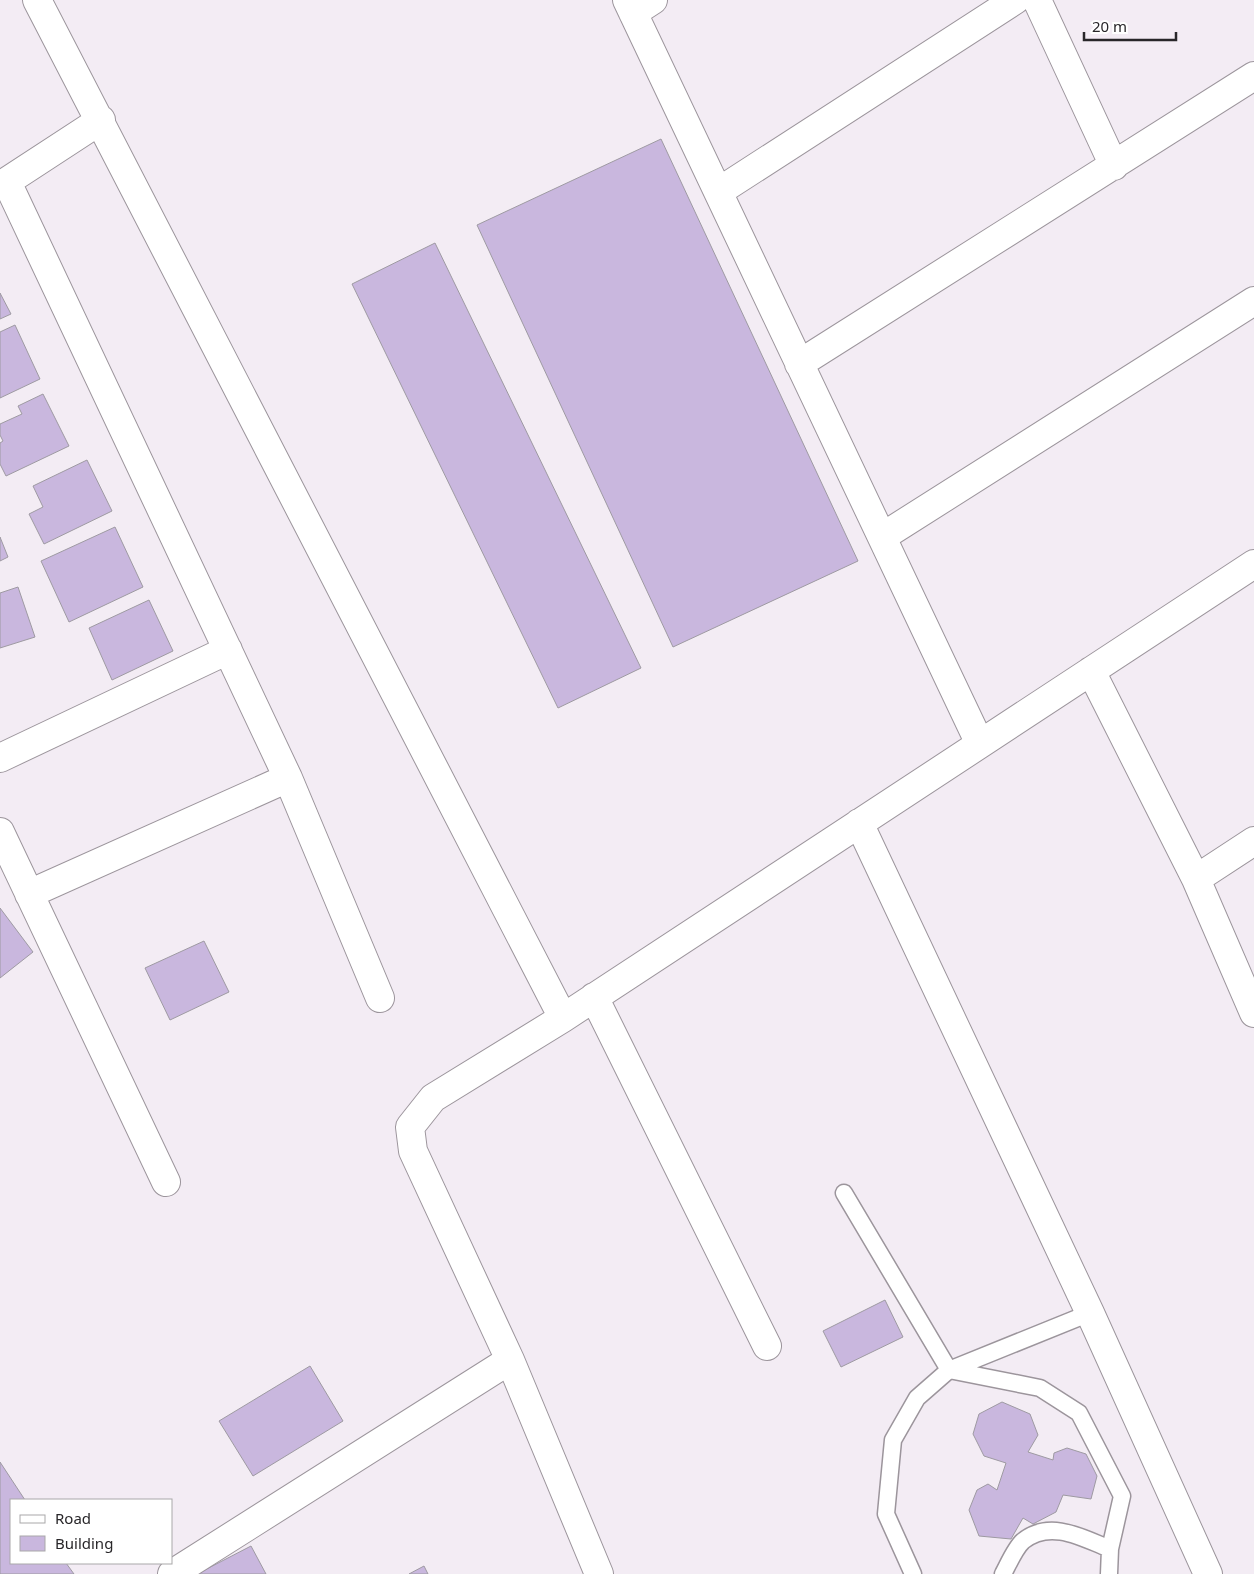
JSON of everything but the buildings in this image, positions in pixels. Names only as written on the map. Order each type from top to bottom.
[{"type":"street","points":[[37,0],[101,120],[564,1018]]},
{"type":"street","points":[[718,192],[1015,0]]},
{"type":"street","points":[[1037,0],[1114,166]]},
{"type":"street","points":[[637,4],[718,192],[980,744]]},
{"type":"street","points":[[799,364],[1254,76]]},
{"type":"street","points":[[101,120],[3,184],[288,778],[380,998]]},
{"type":"street","points":[[882,538],[1254,301]]},
{"type":"street","points":[[596,1573],[510,1360],[413,1152],[410,1127],[433,1098],[564,1018],[1254,564]]},
{"type":"street","points":[[0,758],[228,650]]},
{"type":"street","points":[[1091,670],[1196,879],[1254,1013]]},
{"type":"street","points":[[29,894],[288,778]]},
{"type":"street","points":[[859,823],[1090,1313],[1208,1574]]},
{"type":"street","points":[[0,832],[166,1182]]},
{"type":"street","points":[[1196,879],[1254,842]]},
{"type":"street","points":[[594,997],[767,1346]]},
{"type":"street","points":[[172,1574],[510,1360]]},
{"type":"lane","points":[[844,1193],[949,1370],[1040,1388],[1079,1413],[1122,1496],[1110,1549],[1108,1574]]},
{"type":"lane","points":[[913,1574],[886,1514],[893,1440],[917,1398],[949,1370],[1090,1313]]},
{"type":"lane","points":[[1003,1574],[1022,1542],[1044,1531],[1060,1530],[1110,1549]]}]
